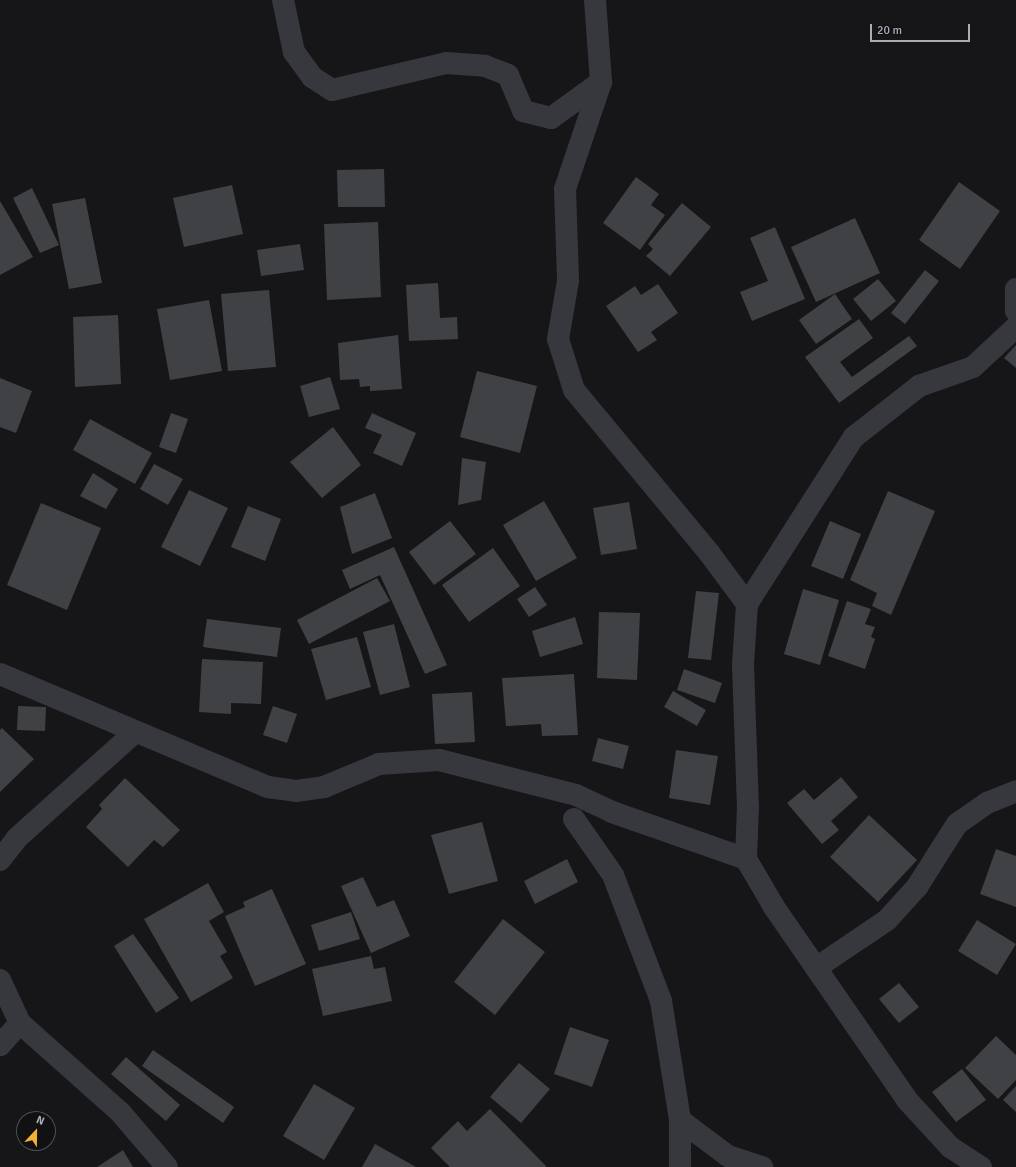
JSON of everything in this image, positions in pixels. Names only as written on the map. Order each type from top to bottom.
[{"type":"street","points":[[284,0],[294,52],[312,77],[332,90],[446,63],[485,66],[508,75],[523,111],[551,118],[601,82]]},
{"type":"street","points":[[595,0],[601,82],[565,189],[568,280],[558,339],[563,361],[574,390],[596,420],[710,554],[747,604]]},
{"type":"street","points":[[1016,289],[1016,311]]},
{"type":"street","points":[[981,1167],[950,1147],[907,1100],[816,968],[746,859],[748,806],[743,665],[747,604],[854,437],[919,386],[973,367],[1016,327]]},
{"type":"street","points":[[0,674],[268,787],[296,791],[324,787],[379,764],[439,760],[576,795],[612,812],[746,859]]},
{"type":"street","points":[[0,860],[36,820],[135,732]]},
{"type":"street","points":[[816,968],[887,920],[917,887],[957,824],[987,803],[1016,791]]},
{"type":"street","points":[[574,819],[613,875],[658,994],[680,1120],[680,1167]]},
{"type":"street","points":[[0,980],[20,1023],[120,1112],[167,1167]]},
{"type":"street","points":[[0,1045],[20,1023]]},
{"type":"street","points":[[680,1120],[728,1156],[762,1167]]},
{"type":"building","points":[[384,169],[385,207],[338,207],[337,170]]},
{"type":"building","points":[[636,177],[659,194],[651,205],[665,215],[640,250],[603,223]]},
{"type":"building","points":[[959,182],[1000,211],[960,269],[919,240]]},
{"type":"building","points":[[232,185],[243,234],[184,247],[173,198]]},
{"type":"building","points":[[32,188],[59,245],[40,253],[13,198]]},
{"type":"building","points":[[85,198],[102,283],[69,289],[52,204]]},
{"type":"building","points":[[0,201],[33,257],[0,275]]},
{"type":"building","points":[[682,203],[711,227],[670,276],[646,256],[653,249],[648,244]]},
{"type":"building","points":[[855,218],[880,273],[816,302],[791,247]]},
{"type":"building","points":[[378,222],[381,297],[327,300],[324,224]]},
{"type":"building","points":[[775,227],[805,299],[752,321],[740,292],[768,281],[750,238]]},
{"type":"building","points":[[300,244],[304,270],[261,276],[257,250]]},
{"type":"building","points":[[925,270],[939,281],[905,324],[891,313]]},
{"type":"building","points":[[878,279],[896,301],[871,321],[853,299]]},
{"type":"building","points":[[438,283],[440,318],[457,317],[458,339],[409,341],[406,285]]},
{"type":"building","points":[[658,284],[678,313],[651,332],[657,340],[638,352],[606,306],[635,286],[641,295]]},
{"type":"building","points":[[269,290],[276,367],[228,371],[221,294]]},
{"type":"building","points":[[835,294],[852,319],[816,344],[799,320]]},
{"type":"building","points":[[209,300],[222,371],[170,380],[157,309]]},
{"type":"building","points":[[118,315],[121,384],[75,387],[73,317]]},
{"type":"building","points":[[859,319],[873,338],[840,362],[852,377],[909,336],[917,346],[839,403],[805,357]]},
{"type":"building","points":[[398,335],[402,389],[370,391],[370,386],[360,387],[359,379],[340,380],[338,343]]},
{"type":"building","points":[[1016,345],[1016,368],[1004,358]]},
{"type":"building","points":[[477,371],[537,386],[520,453],[460,437]]},
{"type":"building","points":[[330,377],[340,409],[309,417],[300,386]]},
{"type":"building","points":[[0,378],[32,391],[16,433],[0,427]]},
{"type":"building","points":[[171,413],[188,419],[176,453],[159,447]]},
{"type":"building","points":[[372,413],[416,433],[402,466],[373,453],[382,435],[365,428]]},
{"type":"building","points":[[90,419],[152,453],[135,484],[73,450]]},
{"type":"building","points":[[333,427],[361,465],[322,498],[290,462]]},
{"type":"building","points":[[462,458],[486,462],[481,500],[458,505]]},
{"type":"building","points":[[154,464],[183,479],[168,505],[140,489]]},
{"type":"building","points":[[93,473],[118,489],[106,509],[80,496]]},
{"type":"building","points":[[189,490],[228,508],[200,566],[161,547]]},
{"type":"building","points":[[888,491],[935,511],[891,615],[872,606],[877,593],[850,580]]},
{"type":"building","points":[[375,493],[392,538],[352,554],[340,507]]},
{"type":"building","points":[[544,501],[577,558],[536,581],[503,525]]},
{"type":"building","points":[[629,502],[637,549],[601,555],[593,508]]},
{"type":"building","points":[[41,503],[101,528],[67,610],[7,585]]},
{"type":"building","points":[[248,506],[281,519],[265,561],[231,547]]},
{"type":"building","points":[[450,521],[476,554],[434,585],[409,552]]},
{"type":"building","points":[[830,521],[861,534],[843,579],[811,566]]},
{"type":"building","points":[[394,547],[447,665],[425,674],[380,575],[350,589],[342,570]]},
{"type":"building","points":[[493,548],[520,586],[469,622],[442,585]]},
{"type":"building","points":[[377,578],[390,601],[309,644],[297,620]]},
{"type":"building","points":[[535,587],[547,605],[529,617],[517,599]]},
{"type":"building","points":[[803,589],[839,600],[820,665],[784,654]]},
{"type":"building","points":[[696,591],[719,593],[711,660],[688,658]]},
{"type":"building","points":[[847,601],[871,609],[865,624],[875,627],[871,637],[875,639],[865,669],[828,656]]},
{"type":"building","points":[[599,612],[640,613],[637,680],[597,678]]},
{"type":"building","points":[[575,617],[583,644],[540,657],[532,631]]},
{"type":"building","points":[[207,619],[281,628],[277,657],[203,647]]},
{"type":"building","points":[[394,624],[410,687],[380,695],[363,632]]},
{"type":"building","points":[[357,637],[371,687],[326,700],[311,649]]},
{"type":"building","points":[[202,659],[263,662],[261,704],[231,703],[231,714],[199,712]]},
{"type":"building","points":[[684,669],[722,683],[715,703],[677,690]]},
{"type":"building","points":[[574,674],[578,735],[542,736],[541,724],[506,726],[502,678]]},
{"type":"building","points":[[673,691],[706,710],[697,726],[664,707]]},
{"type":"building","points":[[472,692],[475,742],[435,744],[432,694]]},
{"type":"building","points":[[18,706],[46,707],[45,731],[17,730]]},
{"type":"building","points":[[273,706],[297,714],[287,743],[263,735]]},
{"type":"building","points":[[2,728],[34,759],[0,792],[0,730]]},
{"type":"building","points":[[598,738],[629,746],[623,769],[592,761]]},
{"type":"building","points":[[676,750],[718,756],[710,805],[669,798]]},
{"type":"building","points":[[841,777],[858,797],[831,821],[839,830],[822,844],[787,803],[804,789],[814,800]]},
{"type":"building","points":[[125,778],[180,830],[163,847],[154,840],[128,867],[86,827],[102,809],[99,805]]},
{"type":"building","points":[[869,815],[917,860],[878,902],[830,857]]},
{"type":"building","points":[[482,822],[498,881],[449,894],[431,835]]},
{"type":"building","points":[[996,849],[1016,856],[1016,907],[980,894]]},
{"type":"building","points":[[567,859],[578,882],[535,904],[524,881]]},
{"type":"building","points":[[363,877],[377,907],[394,900],[410,936],[371,953],[341,886]]},
{"type":"building","points":[[208,883],[224,912],[209,921],[227,952],[220,956],[233,978],[191,1002],[144,919]]},
{"type":"building","points":[[272,889],[306,964],[255,986],[225,916],[245,907],[243,902]]},
{"type":"building","points":[[351,912],[360,939],[319,951],[311,925]]},
{"type":"building","points":[[503,919],[545,952],[495,1015],[454,982]]},
{"type":"building","points":[[977,920],[1016,944],[997,975],[958,951]]},
{"type":"building","points":[[133,934],[179,998],[156,1013],[114,946]]},
{"type":"building","points":[[371,956],[374,969],[385,967],[392,1001],[323,1016],[312,969]]},
{"type":"building","points":[[899,983],[919,1007],[899,1023],[879,999]]},
{"type":"building","points":[[570,1027],[609,1040],[592,1087],[554,1074]]},
{"type":"building","points":[[996,1036],[1016,1055],[1016,1080],[998,1099],[965,1068]]},
{"type":"building","points":[[153,1050],[234,1107],[223,1123],[142,1066]]},
{"type":"building","points":[[126,1057],[180,1105],[166,1121],[111,1074]]},
{"type":"building","points":[[519,1063],[550,1089],[521,1123],[490,1097]]},
{"type":"building","points":[[962,1069],[986,1100],[956,1122],[932,1092]]},
{"type":"building","points":[[314,1084],[355,1108],[324,1160],[283,1136]]},
{"type":"building","points":[[1016,1086],[1016,1112],[1003,1100]]},
{"type":"building","points":[[490,1109],[546,1166],[545,1167],[450,1167],[431,1148],[458,1121],[467,1131]]},
{"type":"building","points":[[375,1144],[416,1167],[362,1167]]},
{"type":"building","points":[[123,1150],[133,1167],[97,1167]]}]
